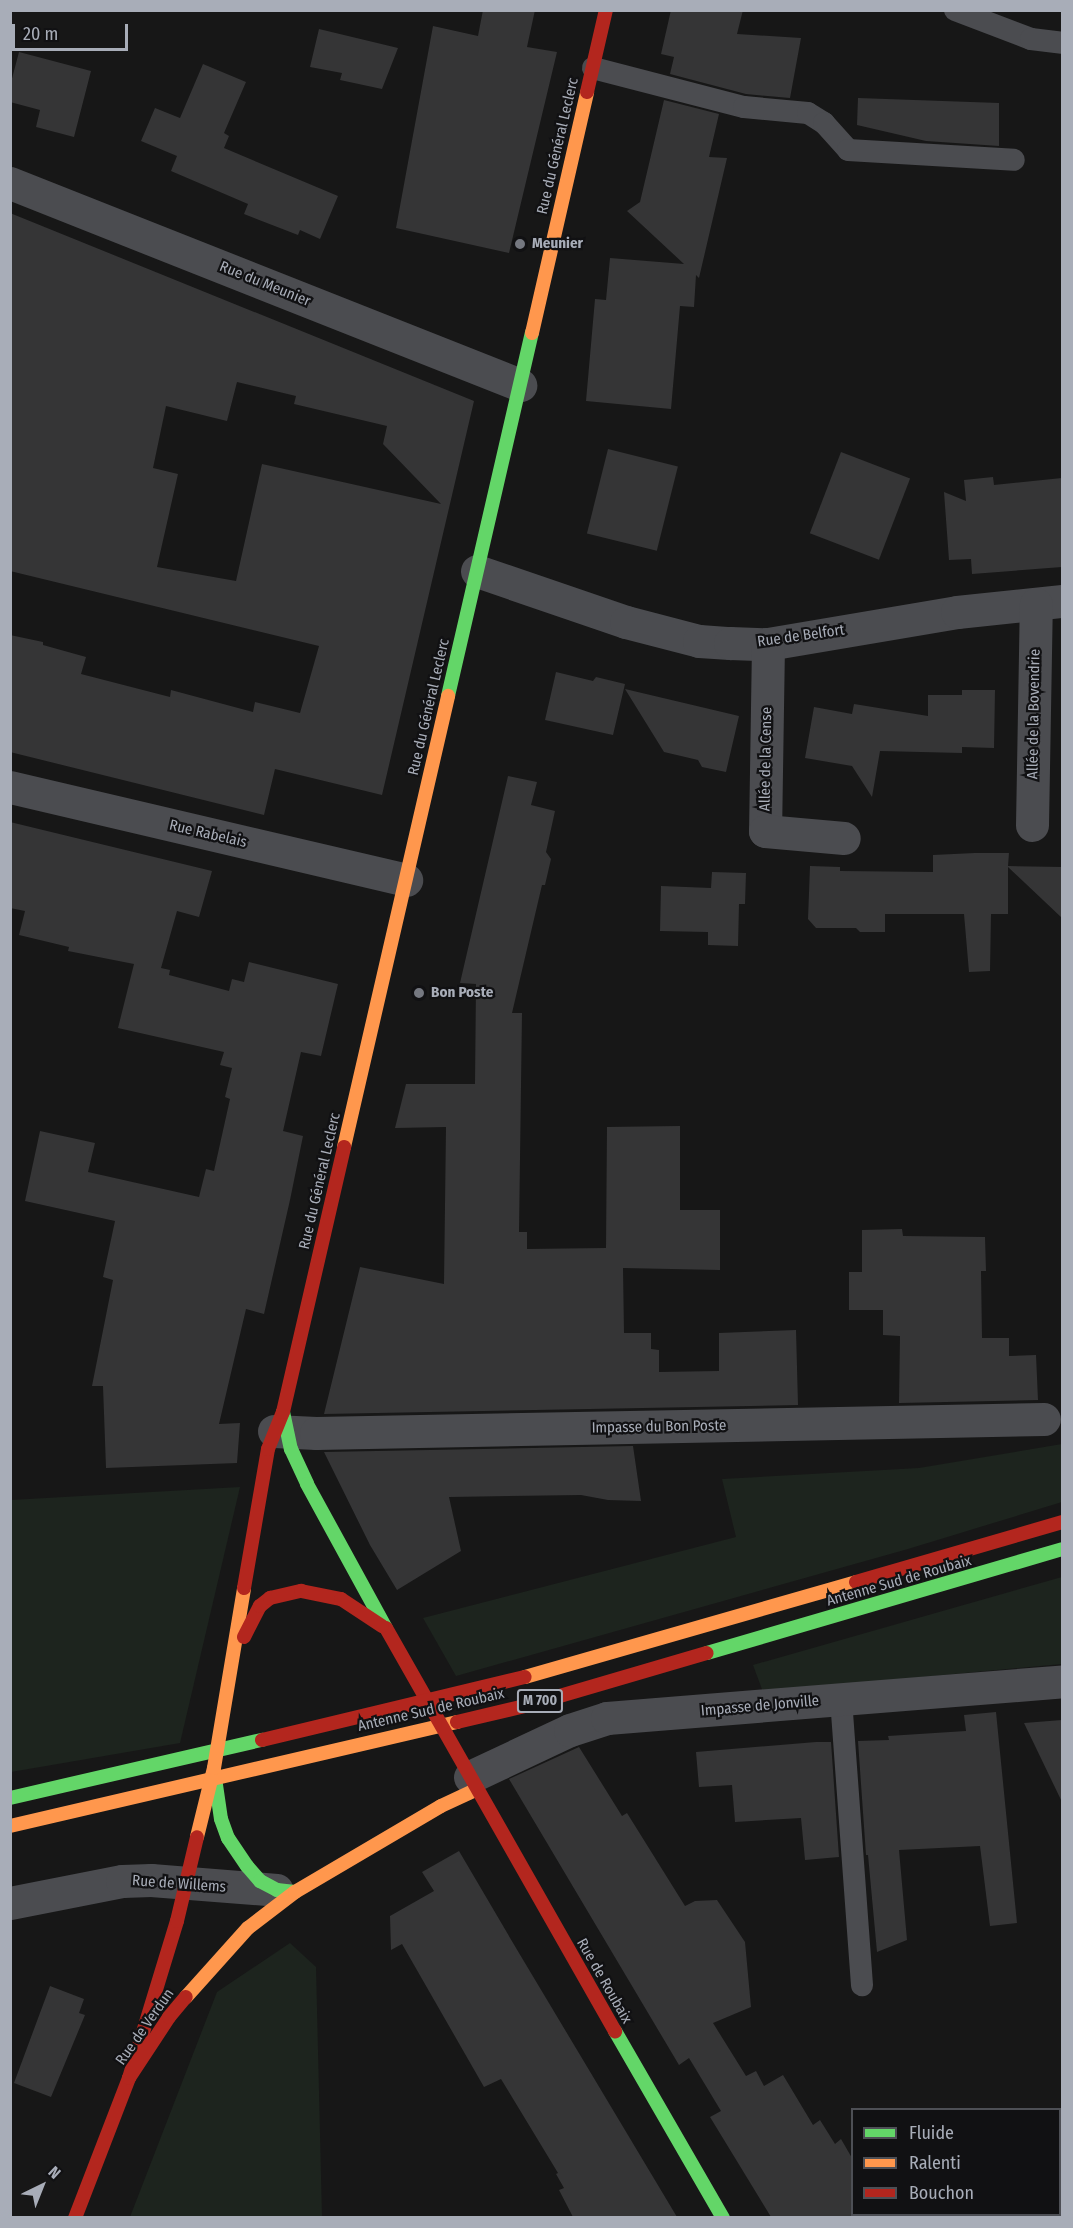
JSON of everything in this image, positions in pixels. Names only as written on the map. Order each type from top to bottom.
[{"type":"main road","name":"Rue du Général Leclerc","points":[[214,1768],[268,1449],[282,1425],[606,10]]},
{"type":"main road","name":"Rue de Roubaix","points":[[282,1425],[307,1484],[468,1775],[603,2014],[723,2217]]},
{"type":"main road","name":"Antenne Sud de Roubaix","points":[[10,1798],[128,1773],[530,1676],[1062,1522]]},
{"type":"main road","name":"Antenne Sud de Roubaix","points":[[10,1826],[529,1704],[1062,1549]]},
{"type":"main road","points":[[232,1665],[260,1606],[270,1598],[284,1593],[315,1592],[330,1595],[354,1606],[388,1631]]},
{"type":"main road","points":[[214,1768],[215,1795],[228,1838],[260,1881],[286,1891],[441,1806],[468,1775]]},
{"type":"main road","points":[[129,2078],[186,1883],[214,1768]]},
{"type":"main road","name":"Rue de Verdun","points":[[75,2217],[129,2078],[169,2017],[211,1966],[286,1891]]},
{"type":"street","name":"Rue du Meunier","points":[[10,183],[520,385]]},
{"type":"street","name":"Rue de Belfort","points":[[477,572],[666,633],[699,641],[768,644],[957,612],[1049,602]]},
{"type":"street","name":"Allée de la Bovendrie","points":[[1032,825],[1049,602]]},
{"type":"street","name":"Allée de la Cense","points":[[768,644],[765,831],[844,838]]},
{"type":"street","name":"Rue Rabelais","points":[[10,788],[406,880]]},
{"type":"street","name":"Impasse du Bon Poste","points":[[282,1425],[316,1433],[1044,1419]]},
{"type":"street","name":"Impasse de Jonville","points":[[468,1775],[570,1730],[608,1718],[1062,1681]]},
{"type":"street","name":"Rue de Willems","points":[[10,1903],[122,1881],[151,1880],[286,1891]]},
{"type":"lane","points":[[955,10],[1031,39],[1062,43]]},
{"type":"lane","points":[[593,68],[744,107],[808,113],[824,123],[848,150],[1014,160]]},
{"type":"lane","points":[[842,1699],[862,1985]]},
{"type":"shaded area","points":[[1062,1444],[1062,1502],[908,1549],[456,1676],[423,1618],[736,1537],[722,1479],[919,1468]]},
{"type":"shaded area","points":[[240,1487],[180,1743],[11,1772],[11,1500]]},
{"type":"shaded area","points":[[1062,1577],[1062,1664],[763,1692],[753,1665]]},
{"type":"shaded area","points":[[290,1943],[316,1967],[322,2217],[130,2217],[217,1992]]},
{"type":"building","points":[[483,10],[535,10],[527,47],[557,52],[509,253],[396,228],[433,26],[478,36]]},
{"type":"building","points":[[671,10],[743,10],[737,34],[801,38],[790,98],[746,94],[670,74],[674,57],[661,54]]},
{"type":"building","points":[[319,29],[398,48],[382,89],[340,80],[342,73],[310,67]]},
{"type":"building","points":[[19,52],[91,71],[74,137],[36,127],[40,110],[10,102],[10,86]]},
{"type":"building","points":[[203,64],[246,82],[224,133],[229,136],[224,148],[338,196],[320,239],[300,230],[298,235],[244,214],[248,204],[171,171],[177,156],[141,141],[155,108],[180,118]]},
{"type":"building","points":[[858,98],[999,103],[999,146],[926,141],[857,125]]},
{"type":"building","points":[[664,100],[719,114],[709,157],[727,158],[699,278],[696,275],[694,307],[680,306],[671,409],[586,401],[595,299],[606,300],[610,258],[684,264],[627,211],[640,202]]},
{"type":"building","points":[[10,213],[474,401],[382,795],[275,769],[264,815],[10,752],[10,635],[43,642],[43,645],[86,657],[81,674],[170,697],[171,690],[253,712],[255,702],[300,713],[319,646],[10,571]],"holes":[[[237,382],[296,396],[294,404],[387,426],[383,444],[441,504],[262,464],[236,581],[157,567],[178,474],[153,468],[166,406],[227,421]]]},
{"type":"building","points":[[608,449],[678,466],[657,551],[587,533]]},
{"type":"building","points":[[841,452],[910,479],[879,560],[810,533]]},
{"type":"building","points":[[993,477],[994,485],[1062,478],[1062,567],[972,574],[971,559],[949,560],[944,492],[966,501],[964,480]]},
{"type":"building","points":[[556,672],[593,681],[596,677],[625,684],[613,735],[545,720]]},
{"type":"building","points":[[625,689],[739,716],[726,772],[702,767],[698,760],[664,752]]},
{"type":"building","points":[[962,690],[995,690],[994,748],[962,747],[962,753],[880,751],[872,797],[852,766],[805,758],[814,707],[852,714],[854,704],[928,716],[928,695],[962,695]]},
{"type":"building","points":[[508,776],[537,782],[531,805],[555,811],[546,852],[551,859],[545,885],[542,885],[512,1013],[522,1013],[519,1232],[527,1232],[527,1249],[606,1248],[607,1127],[680,1126],[680,1210],[720,1210],[720,1270],[623,1268],[624,1333],[651,1333],[651,1349],[659,1350],[659,1372],[719,1371],[719,1333],[796,1330],[798,1405],[324,1414],[360,1267],[444,1284],[446,1127],[395,1128],[406,1084],[475,1084],[476,984],[460,983]]},
{"type":"building","points":[[10,822],[212,871],[199,917],[177,911],[161,968],[170,970],[169,975],[229,991],[232,979],[244,982],[249,962],[338,984],[321,1056],[301,1052],[283,1131],[303,1136],[290,1200],[264,1314],[246,1309],[219,1424],[240,1423],[237,1463],[106,1468],[103,1386],[92,1386],[113,1280],[103,1277],[115,1221],[25,1201],[40,1131],[95,1143],[88,1172],[199,1197],[206,1169],[214,1171],[230,1099],[225,1097],[232,1068],[220,1065],[224,1052],[118,1028],[134,964],[68,951],[69,947],[19,935],[25,911],[10,908]]},
{"type":"building","points":[[1009,853],[1008,866],[1062,867],[1062,918],[1008,867],[1008,914],[991,914],[990,971],[969,972],[964,914],[885,914],[885,932],[860,932],[856,928],[816,928],[808,919],[810,866],[840,867],[840,871],[933,872],[933,855]]},
{"type":"building","points":[[712,872],[746,873],[745,904],[739,904],[738,946],[708,945],[708,932],[660,931],[661,886],[711,888]]},
{"type":"building","points":[[902,1229],[903,1236],[985,1237],[986,1271],[981,1271],[982,1338],[1009,1338],[1009,1356],[1036,1355],[1038,1400],[899,1403],[900,1336],[883,1335],[883,1310],[849,1310],[849,1272],[862,1272],[862,1230]]},
{"type":"building","points":[[633,1446],[641,1501],[608,1500],[581,1495],[449,1497],[461,1551],[397,1590],[370,1545],[324,1452]]},
{"type":"building","points":[[996,1712],[1017,1923],[990,1926],[980,1846],[899,1850],[907,1940],[877,1952],[868,1855],[866,1855],[858,1741],[889,1740],[888,1736],[966,1731],[964,1715]]},
{"type":"building","points":[[1062,1720],[1062,1802],[1024,1723]]},
{"type":"building","points":[[831,1742],[839,1857],[805,1860],[801,1818],[735,1822],[732,1785],[699,1787],[696,1752]]},
{"type":"building","points":[[579,1747],[622,1816],[627,1813],[685,1906],[695,1901],[717,1900],[745,1942],[751,2007],[713,2023],[746,2076],[756,2071],[764,2086],[783,2075],[813,2125],[820,2120],[835,2144],[841,2139],[851,2156],[852,2217],[771,2217],[710,2117],[721,2111],[689,2058],[679,2065],[509,1779]]},
{"type":"building","points":[[459,1851],[677,2217],[573,2217],[559,2190],[564,2188],[556,2174],[558,2173],[501,2079],[484,2087],[402,1944],[391,1950],[390,1916],[434,1891],[422,1872]]},
{"type":"building","points":[[50,1986],[84,1999],[79,2013],[85,2015],[51,2097],[14,2083]]},
{"type":"traffic: fast","points":[[448,696],[532,333]]},
{"type":"traffic: fast","points":[[283,1412],[291,1449],[307,1484],[386,1628]]},
{"type":"traffic: fast","points":[[707,1653],[1062,1549]]},
{"type":"traffic: fast","points":[[10,1798],[262,1740]]},
{"type":"traffic: fast","points":[[215,1778],[221,1819],[228,1838],[247,1866],[260,1881],[277,1890],[295,1892]]},
{"type":"traffic: fast","points":[[615,2031],[723,2218]]},
{"type":"traffic: slow","points":[[532,333],[587,92]]},
{"type":"traffic: slow","points":[[344,1147],[448,696]]},
{"type":"traffic: slow","points":[[525,1677],[856,1582]]},
{"type":"traffic: slow","points":[[197,1837],[214,1768],[244,1588]]},
{"type":"traffic: slow","points":[[10,1826],[457,1722]]},
{"type":"traffic: slow","points":[[186,1997],[248,1928],[295,1892],[441,1806],[477,1789]]},
{"type":"traffic: jam","points":[[587,92],[606,10]]},
{"type":"traffic: jam","points":[[244,1588],[268,1449],[283,1412],[344,1147]]},
{"type":"traffic: jam","points":[[856,1582],[1062,1522]]},
{"type":"traffic: jam","points":[[244,1637],[260,1606],[270,1598],[301,1591],[341,1599],[382,1626]]},
{"type":"traffic: jam","points":[[386,1628],[615,2031]]},
{"type":"traffic: jam","points":[[457,1722],[529,1705],[707,1653]]},
{"type":"traffic: jam","points":[[262,1740],[525,1677]]},
{"type":"traffic: jam","points":[[129,2078],[177,1921],[197,1837]]},
{"type":"traffic: jam","points":[[75,2218],[129,2078],[169,2017],[186,1997]]},
{"type":"place","name":"Meunier","points":[[520,244]]},
{"type":"place","name":"Bon Poste","points":[[419,993]]}]
